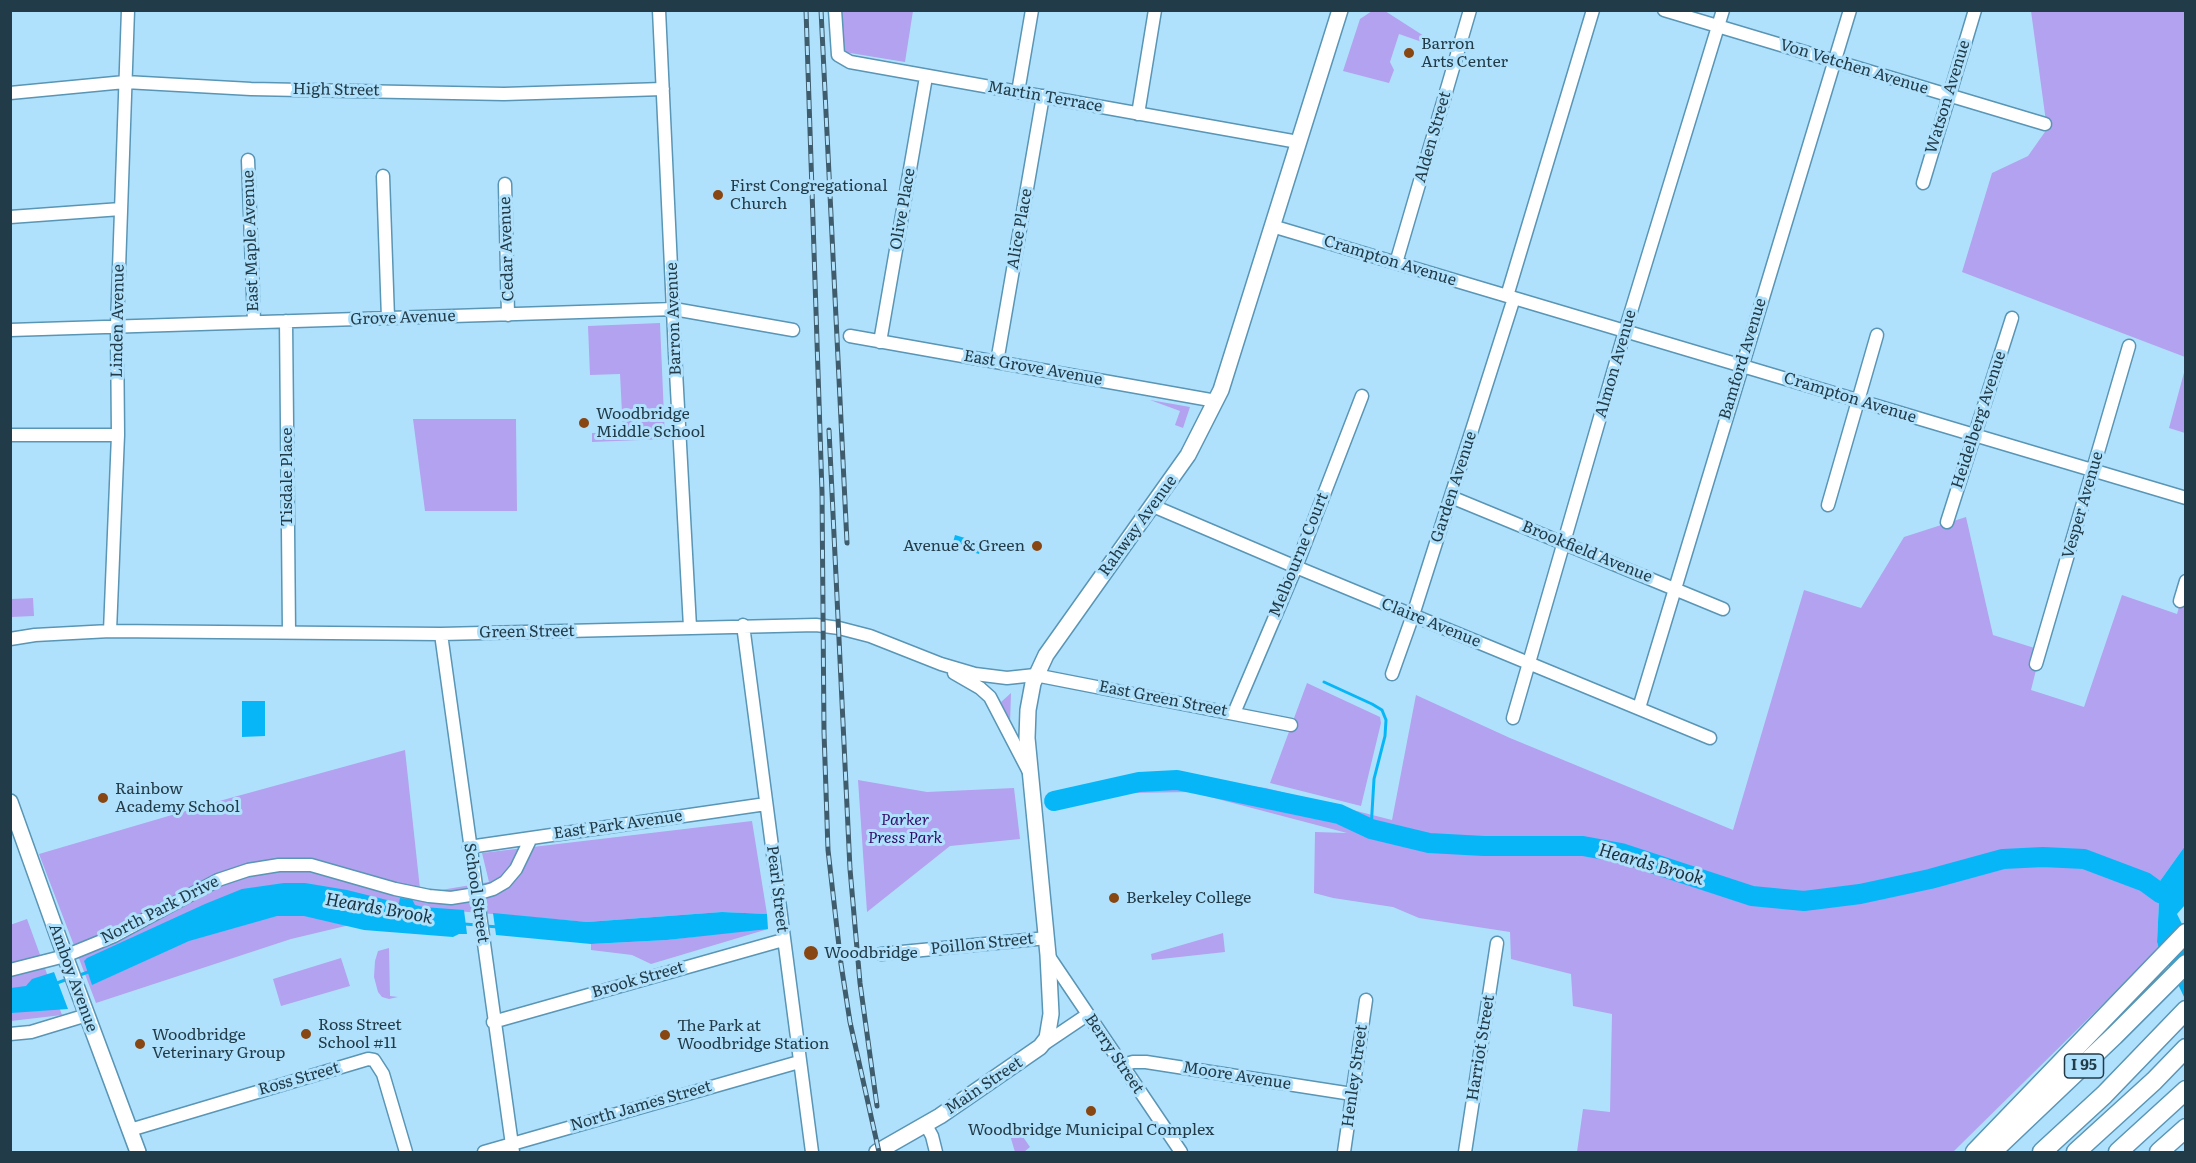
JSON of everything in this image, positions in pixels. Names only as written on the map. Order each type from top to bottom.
[{"type":"highway","points":[[1975,1152],[2184,935]]},
{"type":"highway","name":"I 95","points":[[1992,1152],[2179,971]]},
{"type":"highway","points":[[2042,1152],[2104,1095],[2186,1010]]},
{"type":"highway","points":[[2076,1152],[2154,1081],[2186,1048]]},
{"type":"highway","points":[[2118,1152],[2186,1090]]},
{"type":"highway","points":[[2159,1152],[2186,1128]]},
{"type":"main road","name":"Rahway Avenue","points":[[1040,1047],[1047,1038],[1051,1020],[1047,938],[1027,749],[1027,719],[1035,675],[1046,655],[1154,506],[1188,455],[1216,401],[1340,10]]},
{"type":"main road","name":"Amboy Avenue","points":[[12,809],[138,1152]]},
{"type":"main road","name":"Main Street","points":[[877,1152],[926,1125],[1040,1047]]},
{"type":"street","name":"Linden Avenue","points":[[110,631],[118,435],[117,326],[128,10]]},
{"type":"street","name":"Barron Avenue","points":[[659,10],[690,627]]},
{"type":"street","name":"Martin Terrace","points":[[835,10],[838,55],[850,62],[1298,142]]},
{"type":"street","points":[[1018,92],[1032,10]]},
{"type":"street","points":[[1138,114],[1155,10]]},
{"type":"street","name":"Alden Street","points":[[1396,263],[1470,10]]},
{"type":"street","name":"Garden Avenue","points":[[1392,674],[1451,497],[1593,10]]},
{"type":"street","name":"Von Vetchen Avenue","points":[[1664,10],[2045,124]]},
{"type":"street","name":"Almon Avenue","points":[[1513,718],[1625,331],[1723,10]]},
{"type":"street","name":"Bamford Avenue","points":[[1639,708],[1850,10]]},
{"type":"street","name":"Watson Avenue","points":[[1923,183],[1974,10]]},
{"type":"street","name":"Olive Place","points":[[880,342],[926,76]]},
{"type":"street","name":"High Street","points":[[10,93],[125,82],[251,89],[492,94],[663,89]]},
{"type":"street","name":"Alice Place","points":[[997,362],[1043,96]]},
{"type":"street","name":"East Maple Avenue","points":[[248,160],[254,322]]},
{"type":"street","points":[[383,176],[388,318]]},
{"type":"street","name":"Cedar Avenue","points":[[505,184],[508,315]]},
{"type":"street","points":[[10,217],[121,209]]},
{"type":"street","name":"Crampton Avenue","points":[[1272,226],[2186,498]]},
{"type":"street","name":"Grove Avenue","points":[[10,330],[674,309],[793,330]]},
{"type":"street","name":"Heidelberg Avenue","points":[[1947,522],[2012,318]]},
{"type":"street","name":"Tisdale Place","points":[[286,321],[289,632]]},
{"type":"street","points":[[1828,506],[1876,335]]},
{"type":"street","name":"East Grove Avenue","points":[[850,336],[1216,401]]},
{"type":"street","name":"Vesper Avenue","points":[[2036,664],[2128,346]]},
{"type":"street","name":"Melbourne Court","points":[[1234,713],[1296,567],[1362,396]]},
{"type":"street","points":[[10,435],[118,435]]},
{"type":"street","name":"Brookfield Avenue","points":[[1451,497],[1723,609]]},
{"type":"street","name":"Claire Avenue","points":[[1154,506],[1710,738]]},
{"type":"street","points":[[2180,601],[2186,581]]},
{"type":"street","name":"Green Street","points":[[10,639],[35,635],[110,631],[441,634],[804,624],[839,628],[880,640],[929,660],[986,676],[1007,678],[1035,675]]},
{"type":"street","name":"Pearl Street","points":[[743,625],[812,1152]]},
{"type":"street","name":"School Street","points":[[441,634],[512,1148]]},
{"type":"street","points":[[929,660],[974,684],[990,697],[1030,774]]},
{"type":"street","name":"East Green Street","points":[[1035,675],[1291,725]]},
{"type":"street","name":"East Park Avenue","points":[[469,847],[766,804]]},
{"type":"street","name":"North Park Drive","points":[[10,970],[67,962],[218,880],[248,870],[279,865],[311,865],[395,889],[429,896],[451,898],[476,894],[494,889],[505,882],[516,869],[531,838]]},
{"type":"street","name":"Poillon Street","points":[[881,954],[1047,938]]},
{"type":"street","name":"Brook Street","points":[[494,1022],[769,942],[783,940]]},
{"type":"street","name":"Harriot Street","points":[[1465,1152],[1497,943]]},
{"type":"street","name":"Berry Street","points":[[1048,955],[1181,1152]]},
{"type":"street","name":"Henley Street","points":[[1344,1152],[1366,1000]]},
{"type":"street","points":[[10,1034],[30,1032],[84,1008]]},
{"type":"street","name":"Main Street","points":[[1040,1047],[1088,1015]]},
{"type":"street","name":"Ross Street","points":[[130,1130],[368,1059],[374,1060],[382,1074],[406,1152]]},
{"type":"street","name":"North James Street","points":[[484,1152],[512,1148],[799,1062]]},
{"type":"street","name":"Moore Avenue","points":[[1123,1065],[1146,1062],[1352,1094]]},
{"type":"street","points":[[926,1125],[932,1136],[936,1152]]},
{"type":"green space","points":[[840,11],[913,11],[905,62],[841,50]]},
{"type":"green space","points":[[1372,11],[1385,11],[1424,36],[1422,42],[1399,34],[1390,62],[1394,70],[1389,83],[1343,71],[1360,19]]},
{"type":"green space","points":[[2031,11],[2185,11],[2185,357],[1962,272],[1992,173],[2028,156],[2047,129]]},
{"type":"green space","points":[[660,323],[665,439],[592,442],[592,433],[623,432],[620,374],[590,375],[588,326]]},
{"type":"green space","points":[[2185,369],[2185,433],[2169,428]]},
{"type":"green space","points":[[1150,400],[1190,407],[1183,428],[1175,425],[1180,411]]},
{"type":"green space","points":[[413,419],[516,419],[517,511],[425,511]]},
{"type":"green space","points":[[1966,517],[1993,635],[2041,650],[2031,690],[2084,707],[2122,595],[2177,614],[2185,586],[2185,846],[2160,881],[2157,942],[2159,949],[1953,1152],[1577,1152],[1583,1109],[1610,1112],[1612,1014],[1573,1006],[1571,974],[1511,959],[1510,932],[1419,918],[1393,907],[1314,893],[1315,832],[1347,833],[1191,792],[1130,793],[1055,809],[1054,792],[1157,773],[1266,788],[1392,820],[1416,695],[1510,738],[1733,830],[1804,590],[1861,608],[1904,537]]},
{"type":"green space","points":[[33,598],[34,616],[11,617],[11,599]]},
{"type":"green space","points":[[1307,683],[1380,717],[1381,723],[1361,806],[1270,783]]},
{"type":"green space","points":[[1011,693],[1010,724],[1001,702]]},
{"type":"green space","points":[[405,750],[420,889],[441,890],[489,882],[482,853],[752,821],[767,914],[722,912],[587,922],[421,908],[291,939],[96,1003],[39,854]]},
{"type":"green space","name":"Parker Press Park","points":[[858,780],[927,792],[1014,788],[1020,839],[950,846],[867,912]]},
{"type":"green space","points":[[27,919],[62,1015],[11,1021],[10,925]]},
{"type":"green space","points":[[768,929],[651,964],[632,955],[591,950],[591,944],[667,940]]},
{"type":"green space","points":[[1223,933],[1225,952],[1152,960],[1151,954]]},
{"type":"green space","points":[[389,948],[390,996],[398,997],[389,999],[382,997],[378,992],[374,977],[378,951]]},
{"type":"green space","points":[[341,958],[350,986],[281,1006],[273,979]]},
{"type":"green space","points":[[1017,1128],[1030,1147],[1024,1152],[1015,1152],[1009,1132]]},
{"type":"water","points":[[955,535],[982,543],[979,554],[952,546]]},
{"type":"water","points":[[242,701],[265,701],[265,736],[242,737]]},
{"type":"water","points":[[2185,846],[2185,905],[2177,914],[2185,930],[2185,999],[2157,942],[2160,881]]},
{"type":"water","points":[[284,883],[305,883],[347,890],[399,903],[400,898],[412,899],[415,905],[423,907],[464,910],[467,934],[453,937],[364,930],[304,916],[277,916],[189,941],[92,985],[84,961],[87,958],[242,889]]},
{"type":"water","points":[[722,912],[767,914],[768,929],[667,940],[591,944],[496,935],[493,913],[587,922]]},
{"type":"water","points":[[54,972],[68,1009],[11,1013],[11,988],[26,986],[32,979]]},
{"type":"waterway","points":[[1324,682],[1382,710],[1386,720],[1385,736],[1374,779],[1371,829]]},
{"type":"waterway","name":"Heards Brook","points":[[1054,801],[1139,782],[1177,780],[1339,814],[1371,829],[1429,843],[1484,846],[1583,846],[1621,853],[1752,896],[1804,901],[1860,894],[1930,879],[2003,859],[2043,857],[2084,859],[2145,882],[2160,893],[2171,896]]},
{"type":"waterway","name":"Heards Brook","points":[[464,924],[478,925]]},
{"type":"waterway","name":"Heards Brook","points":[[485,926],[499,927]]},
{"type":"waterway","name":"Heards Brook","points":[[77,976],[91,971]]},
{"type":"waterway","name":"Heards Brook","points":[[54,984],[68,979]]},
{"type":"railway","points":[[806,10],[822,492],[824,732],[828,850],[850,1022],[879,1152]]},
{"type":"railway","points":[[821,10],[847,543]]},
{"type":"railway","points":[[829,430],[850,869],[860,983],[877,1106]]},
{"type":"place","name":"Barron Arts Center","points":[[1409,53]]},
{"type":"place","name":"First Congregational Church","points":[[718,195]]},
{"type":"place","name":"Woodbridge Middle School","points":[[584,423]]},
{"type":"place","name":"Avenue & Green","points":[[1037,546]]},
{"type":"place","name":"Rainbow Academy School","points":[[103,798]]},
{"type":"place","name":"Berkeley College","points":[[1114,898]]},
{"type":"place","name":"Woodbridge","points":[[811,953]]},
{"type":"place","name":"Ross Street School #11","points":[[306,1034]]},
{"type":"place","name":"The Park at Woodbridge Station","points":[[665,1035]]},
{"type":"place","name":"Woodbridge Veterinary Group","points":[[140,1044]]},
{"type":"place","name":"Woodbridge Municipal Complex","points":[[1091,1111]]}]
